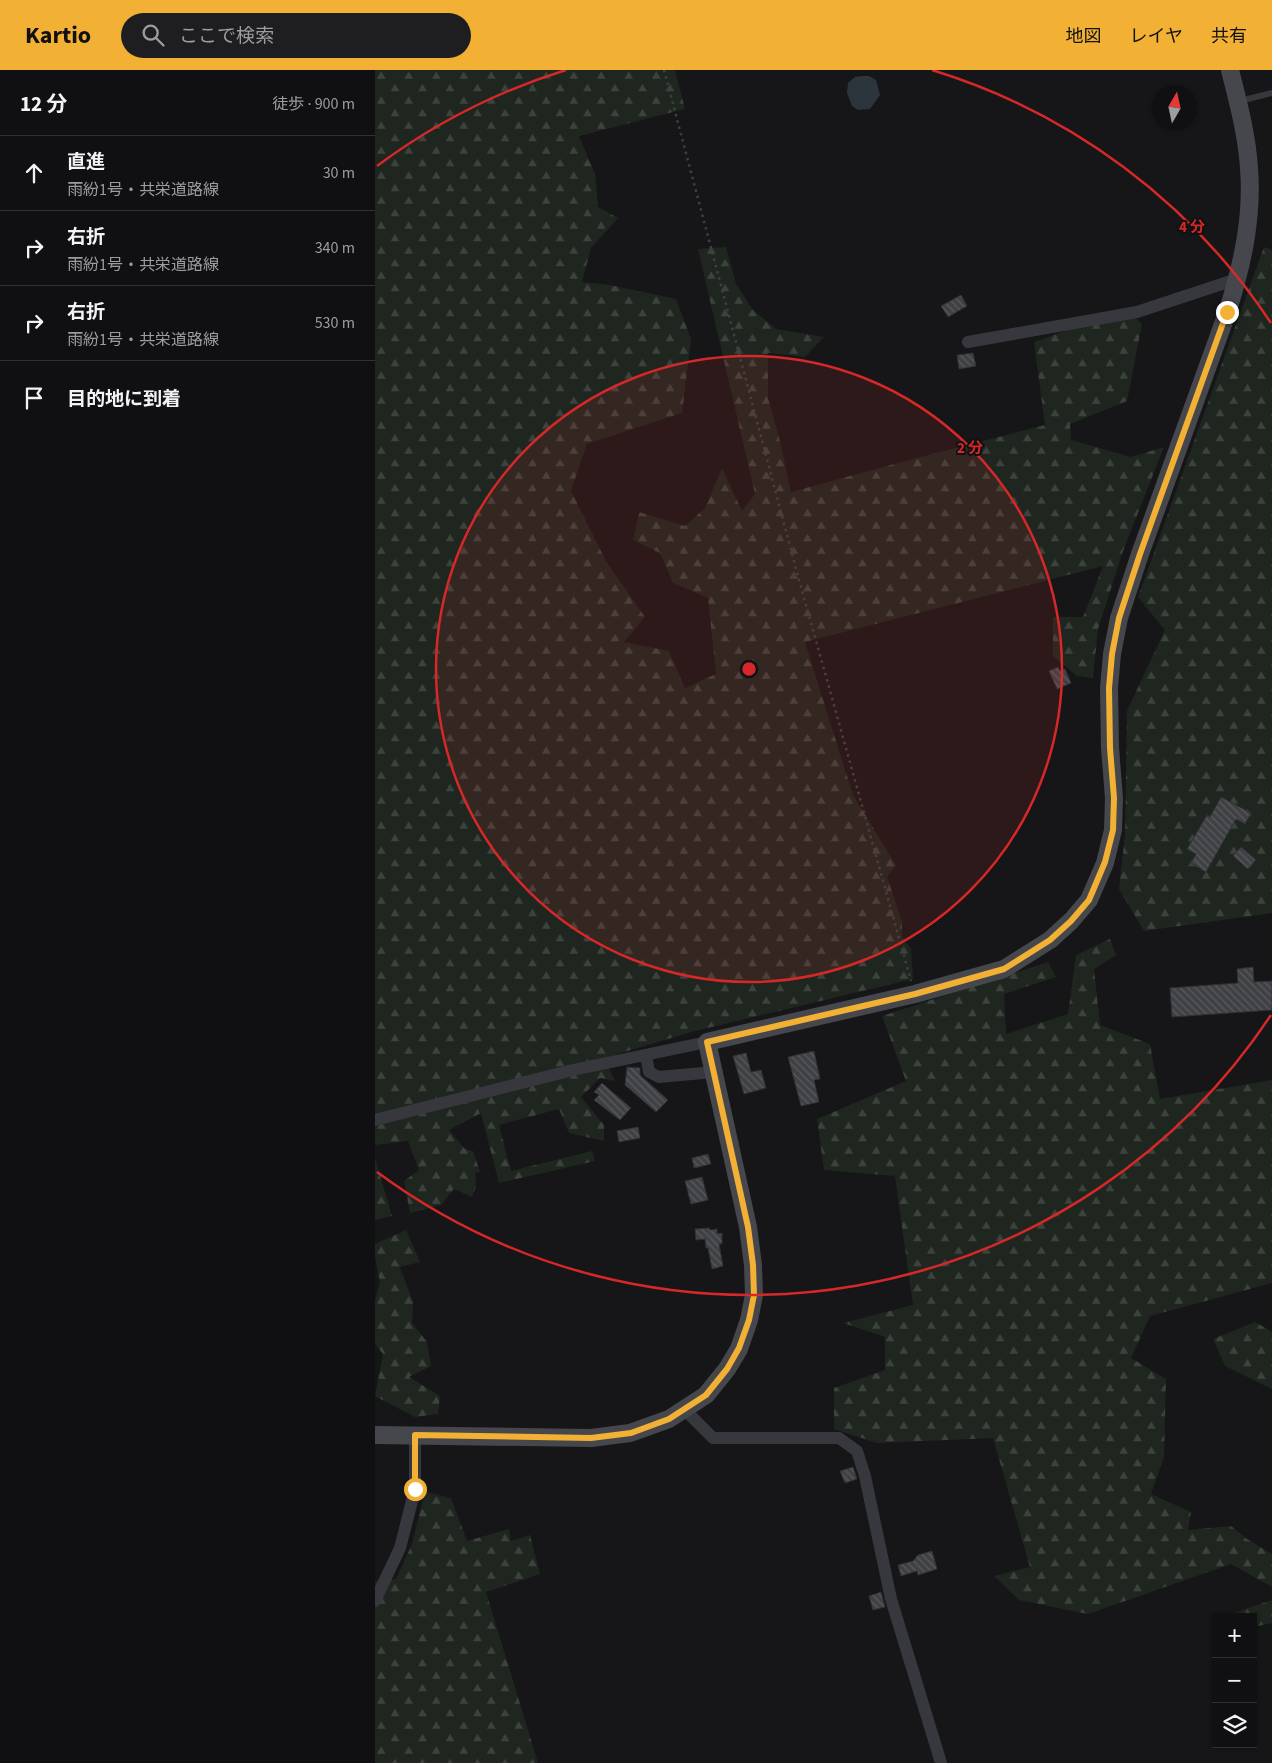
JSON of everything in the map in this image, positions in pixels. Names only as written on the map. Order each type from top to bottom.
[{"type":"street","points":[[375,1120],[573,1070],[707,1042],[915,994],[1004,969],[1050,940],[1071,921],[1089,900],[1105,862],[1113,830],[1114,798],[1110,748],[1109,688],[1112,654],[1119,618],[1237,279],[1249,221],[1247,147],[1230,70]]},
{"type":"street","points":[[968,342],[1137,312],[1237,279]]},
{"type":"street","points":[[375,1435],[591,1438],[631,1433],[669,1419],[706,1395],[727,1369],[739,1348],[749,1320],[754,1295],[753,1265],[748,1227],[707,1042]]},
{"type":"street","points":[[646,1054],[649,1072],[659,1077],[714,1072]]},
{"type":"street","points":[[684,1409],[713,1438],[839,1438],[857,1451],[865,1476],[891,1600],[941,1763]]},
{"type":"street","points":[[375,1601],[400,1548],[415,1489],[415,1435]]},
{"type":"lane","points":[[1238,102],[1272,93]]},
{"type":"path","points":[[664,70],[796,569],[915,994]]},
{"type":"green space","points":[[375,70],[675,70],[685,109],[579,136],[595,174],[598,207],[618,218],[591,248],[582,282],[610,285],[676,299],[691,339],[682,413],[587,444],[571,491],[606,561],[645,617],[624,642],[669,651],[685,688],[716,674],[708,598],[673,583],[660,553],[633,540],[639,512],[685,526],[705,508],[722,468],[742,511],[755,494],[698,249],[726,247],[736,284],[753,310],[776,329],[824,337],[805,357],[768,353],[768,398],[791,492],[1045,425],[1034,342],[1126,309],[1142,324],[1127,401],[1070,424],[1071,440],[1131,457],[1164,447],[1123,551],[1098,629],[1093,678],[1077,676],[1053,656],[1053,617],[1083,617],[1103,566],[805,642],[853,795],[896,865],[887,877],[902,921],[902,937],[911,949],[913,979],[695,1031],[604,1058],[615,1081],[600,1078],[581,1097],[604,1125],[604,1141],[569,1133],[559,1109],[499,1125],[511,1171],[592,1151],[595,1161],[499,1183],[481,1113],[449,1130],[465,1149],[473,1151],[480,1172],[475,1173],[476,1186],[472,1197],[454,1189],[441,1205],[410,1213],[404,1181],[419,1170],[408,1141],[375,1145]]},
{"type":"green space","points":[[1264,247],[1272,250],[1272,913],[1144,931],[1119,889],[1125,835],[1127,711],[1165,630],[1138,597]]},
{"type":"green space","points":[[1110,939],[1116,955],[1094,969],[1100,1025],[1150,1044],[1160,1099],[1272,1080],[1272,1283],[1150,1316],[1131,1358],[1166,1379],[1164,1457],[1151,1494],[1191,1512],[1188,1530],[1231,1526],[1247,1539],[1272,1554],[1272,1587],[1231,1564],[1088,1614],[1019,1600],[994,1576],[1030,1567],[993,1438],[877,1443],[834,1429],[834,1388],[885,1370],[885,1337],[843,1323],[913,1305],[895,1176],[824,1170],[817,1119],[906,1081],[882,1016],[1048,962],[1056,977],[1004,994],[1006,1034],[1068,1014],[1076,955]]},
{"type":"green space","points":[[375,1158],[392,1216],[375,1220]]},
{"type":"green space","points":[[406,1230],[420,1262],[400,1267],[413,1302],[412,1323],[427,1342],[431,1366],[409,1377],[440,1396],[438,1414],[415,1417],[375,1396],[383,1354],[375,1344],[375,1300],[380,1283],[375,1256],[375,1244]]},
{"type":"green space","points":[[1255,1322],[1272,1332],[1272,1389],[1225,1366],[1213,1339]]},
{"type":"green space","points":[[425,1492],[451,1498],[467,1541],[509,1529],[511,1541],[530,1535],[540,1574],[486,1592],[538,1763],[375,1763],[375,1581],[396,1579],[412,1544]]},
{"type":"green space","points":[[1272,1600],[1272,1623],[1257,1626],[1257,1613],[1234,1613]]},
{"type":"shaded area","points":[[869,76],[876,80],[880,95],[870,109],[858,110],[852,106],[847,93],[848,83],[855,77]]},
{"type":"building","points":[[961,295],[967,306],[948,317],[941,306]]},
{"type":"building","points":[[973,353],[976,366],[959,369],[957,355]]},
{"type":"building","points":[[1058,667],[1060,671],[1065,669],[1071,683],[1057,689],[1049,671]]},
{"type":"building","points":[[1221,797],[1251,813],[1245,824],[1236,819],[1206,872],[1191,863],[1196,854],[1187,849],[1207,815],[1210,817]]},
{"type":"building","points":[[1241,847],[1256,860],[1248,869],[1233,856]]},
{"type":"building","points":[[1253,967],[1254,982],[1272,981],[1272,1010],[1172,1017],[1170,988],[1238,983],[1237,969]]},
{"type":"building","points":[[814,1051],[820,1079],[814,1080],[819,1102],[801,1106],[788,1057]]},
{"type":"building","points":[[746,1053],[751,1072],[761,1070],[766,1088],[744,1094],[733,1056]]},
{"type":"building","points":[[627,1067],[640,1068],[640,1075],[668,1100],[656,1112],[625,1085]]},
{"type":"building","points":[[602,1083],[631,1108],[620,1120],[594,1100],[599,1095],[594,1092]]},
{"type":"building","points":[[638,1127],[640,1138],[619,1142],[617,1131]]},
{"type":"building","points":[[708,1154],[711,1164],[694,1168],[692,1158]]},
{"type":"building","points":[[702,1177],[708,1200],[691,1204],[685,1181]]},
{"type":"building","points":[[709,1228],[710,1230],[717,1229],[717,1234],[722,1233],[722,1244],[719,1244],[723,1266],[712,1269],[705,1239],[696,1240],[695,1229]]},
{"type":"building","points":[[853,1467],[857,1479],[845,1483],[840,1471]]},
{"type":"building","points":[[932,1551],[937,1569],[918,1575],[917,1571],[901,1576],[898,1565],[913,1561],[918,1555]]},
{"type":"building","points":[[881,1592],[885,1607],[873,1610],[869,1596]]},
{"type":"route","points":[[415,1489],[415,1435],[591,1438],[631,1433],[669,1419],[706,1395],[727,1369],[739,1348],[749,1320],[754,1295],[753,1265],[748,1227],[707,1042],[915,994],[1004,969],[1050,940],[1071,921],[1089,900],[1105,862],[1113,830],[1114,798],[1110,748],[1109,688],[1112,654],[1119,618],[1227,312]]}]
